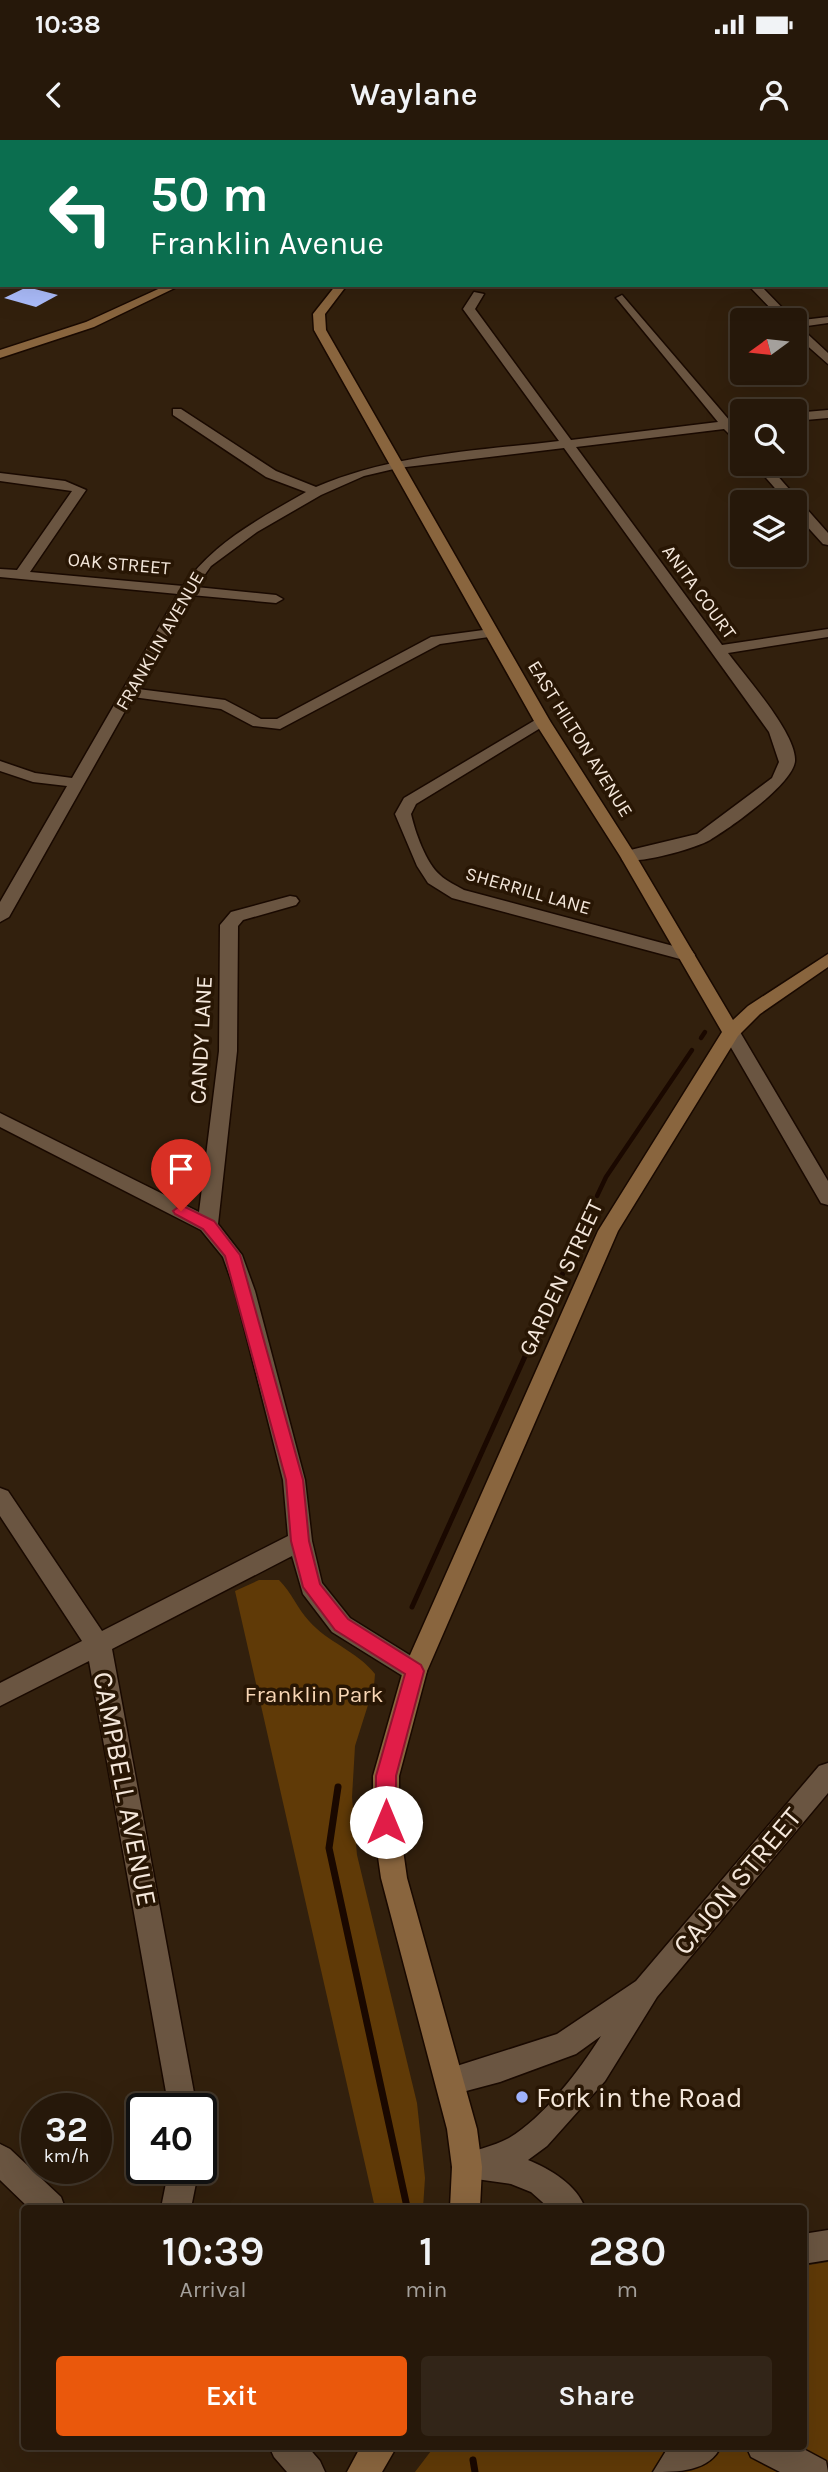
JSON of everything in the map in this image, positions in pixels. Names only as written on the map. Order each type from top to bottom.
[{"type":"street","points":[[0,346],[78,323],[154,287]]},
{"type":"street","points":[[0,354],[87,328],[135,309],[173,287]]},
{"type":"street","name":"EAST HILTON AVENUE","points":[[340,287],[319,314],[320,330],[542,721],[628,856],[730,1032]]},
{"type":"street","points":[[755,287],[776,308]]},
{"type":"street","name":"ANITA COURT","points":[[478,294],[469,309],[783,742],[787,762],[779,780],[703,836],[670,848],[628,856]]},
{"type":"street","points":[[622,298],[730,430]]},
{"type":"street","points":[[807,324],[828,320]]},
{"type":"street","points":[[807,339],[828,360]]},
{"type":"street","points":[[177,412],[271,474],[317,492]]},
{"type":"street","points":[[807,416],[828,414]]},
{"type":"street","name":"FRANKLIN AVENUE","points":[[0,917],[187,590],[206,563],[252,529],[317,492],[360,473],[398,464],[730,424]]},
{"type":"street","points":[[770,476],[783,490]]},
{"type":"street","points":[[0,477],[25,482],[66,484],[79,490],[21,575]]},
{"type":"street","points":[[807,518],[828,541]]},
{"type":"street","name":"OAK STREET","points":[[0,572],[276,599]]},
{"type":"street","points":[[130,692],[225,705],[258,723],[280,724],[436,640],[491,633]]},
{"type":"street","points":[[718,650],[828,633]]},
{"type":"street","name":"SHERRILL LANE","points":[[542,721],[410,800],[403,814],[404,823],[425,866],[434,879],[458,894],[686,955]]},
{"type":"street","points":[[0,766],[33,777],[77,783]]},
{"type":"street","name":"CANDY LANE","points":[[208,1225],[228,1051],[229,925],[237,916],[290,901]]},
{"type":"street","name":"GARDEN STREET","points":[[415,1671],[608,1231],[730,1032],[754,1010],[828,959]]},
{"type":"street","points":[[730,1032],[828,1198]]},
{"type":"street","points":[[0,1119],[208,1225],[232,1255],[294,1480],[300,1541],[312,1587],[341,1625],[415,1671],[386,1776],[386,1822],[394,1878],[451,2081],[467,2167],[465,2205]]},
{"type":"street","name":"CAMPBELL AVENUE","points":[[0,1497],[99,1647],[180,2093]]},
{"type":"street","points":[[0,1695],[99,1647],[300,1541]]},
{"type":"street","name":"CAJON STREET","points":[[467,2167],[514,2152],[537,2136],[594,2071],[647,1988],[828,1774]]},
{"type":"street","name":"CAJON STREET","points":[[451,2081],[500,2068],[566,2044],[647,1988]]},
{"type":"street","points":[[0,2159],[47,2205]]},
{"type":"street","points":[[467,2167],[499,2166],[524,2170],[543,2180],[567,2205]]},
{"type":"street","points":[[177,2205],[181,2184]]},
{"type":"street","points":[[807,2248],[828,2245]]},
{"type":"street","points":[[289,2450],[309,2472]]},
{"type":"street","points":[[363,2472],[378,2450]]},
{"type":"street","points":[[669,2472],[682,2456],[696,2450]]},
{"type":"street","points":[[770,2450],[815,2472]]},
{"type":"green space","name":"Franklin Park","points":[[259,1580],[279,1580],[316,1628],[360,1659],[375,1674],[374,1686],[355,1746],[352,1797],[357,1855],[417,2103],[425,2178],[423,2205],[374,2205],[235,1591]]},
{"type":"green space","points":[[828,2262],[828,2472],[415,2472],[432,2450],[807,2450],[807,2265]]},
{"type":"building","points":[[27,287],[58,295],[36,307],[4,298]]},
{"type":"waterway","points":[[701,1038],[705,1032]]},
{"type":"waterway","points":[[597,1196],[606,1177],[692,1050]]},
{"type":"waterway","points":[[555,1291],[592,1208]]},
{"type":"waterway","points":[[412,1607],[545,1312]]},
{"type":"waterway","points":[[338,1787],[329,1848],[407,2205]]},
{"type":"waterway","points":[[473,2460],[475,2472]]},
{"type":"place","name":"Fork in the Road","points":[[522,2097]]},
{"type":"route","points":[[181,1211],[208,1225],[232,1255],[294,1480],[300,1541],[312,1587],[341,1625],[415,1671],[393,1742],[386,1776],[386,1822]]}]
